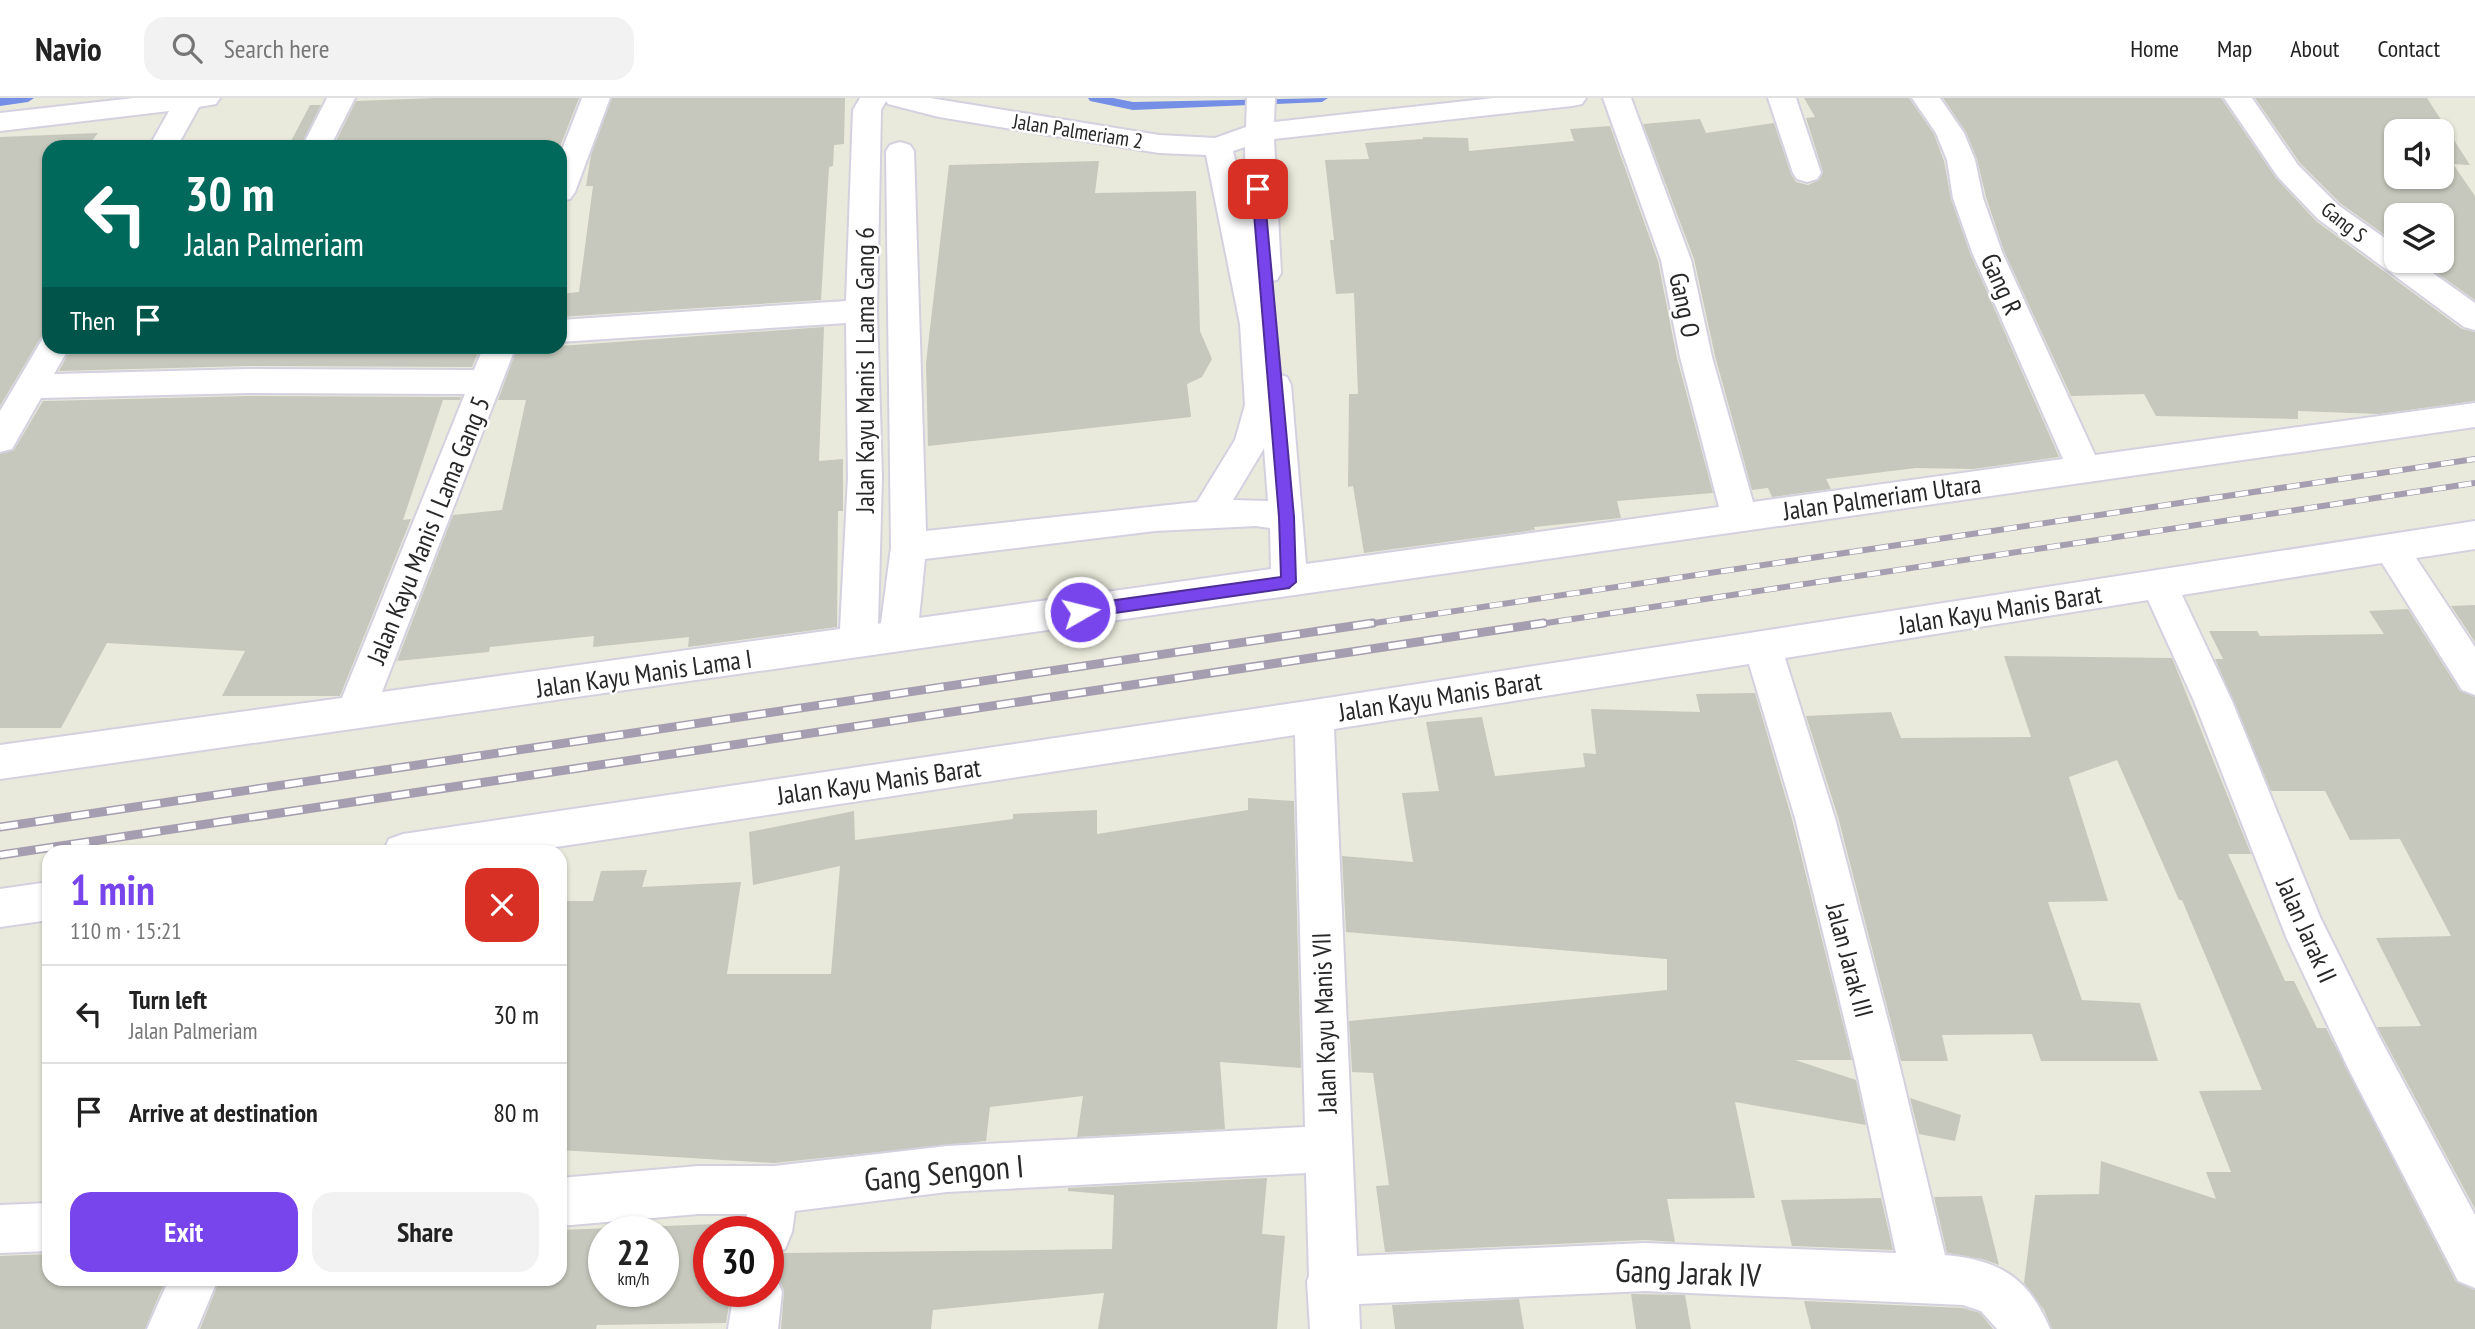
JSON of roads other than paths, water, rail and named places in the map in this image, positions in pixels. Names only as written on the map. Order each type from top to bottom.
[{"type":"street","points":[[320,140],[341,98]]},
{"type":"street","points":[[567,174],[596,98]]},
{"type":"street","name":"Jalan Kayu Manis I Lama Gang 6","points":[[858,643],[864,477],[861,311],[867,110],[874,98]]},
{"type":"street","name":"Jalan Palmeriam 2","points":[[898,98],[939,109],[1068,130],[1159,144],[1218,148],[1260,116],[1572,98]]},
{"type":"street","name":"Gang O","points":[[1617,98],[1676,260],[1696,357],[1739,516]]},
{"type":"street","points":[[1782,98],[1807,173]]},
{"type":"street","name":"Gang R","points":[[1926,98],[1951,134],[1961,160],[1968,198],[1987,252],[2084,469]]},
{"type":"street","name":"Gang S","points":[[2238,98],[2288,172],[2328,212],[2475,319]]},
{"type":"street","points":[[0,122],[197,99]]},
{"type":"street","points":[[168,140],[197,99]]},
{"type":"street","points":[[1260,116],[1258,189],[1287,517],[1289,582]]},
{"type":"street","points":[[1207,515],[1251,440],[1261,405],[1256,324],[1218,148]]},
{"type":"street","points":[[898,637],[909,547],[900,151]]},
{"type":"street","points":[[567,331],[861,311]]},
{"type":"street","points":[[0,440],[50,354]]},
{"type":"street","name":"Jalan Kayu Manis I Lama Gang 5","points":[[355,713],[497,354]]},
{"type":"street","points":[[32,386],[248,381],[486,382]]},
{"type":"street","name":"Jalan Palmeriam Utara","points":[[1289,582],[1739,516],[2475,415]]},
{"type":"street","points":[[909,547],[1155,518],[1256,513],[1287,517]]},
{"type":"street","name":"Jalan Kayu Manis Barat","points":[[450,845],[1314,716],[2475,535]]},
{"type":"street","points":[[2392,550],[2475,679]]},
{"type":"street","name":"Jalan Kayu Manis Lama I","points":[[0,762],[1289,582]]},
{"type":"street","name":"Jalan Jarak II","points":[[2160,586],[2213,701],[2302,925],[2364,1053],[2475,1264]]},
{"type":"street","name":"Jalan Jarak III","points":[[1762,645],[1815,818],[1876,1059],[1926,1278]]},
{"type":"street","name":"Jalan Kayu Manis VII","points":[[1314,716],[1331,1281],[1335,1329]]},
{"type":"street","points":[[0,908],[42,902]]},
{"type":"street","name":"Gang Sengon I","points":[[567,1201],[698,1190],[771,1211],[947,1168],[1328,1149]]},
{"type":"street","points":[[0,1229],[42,1227]]},
{"type":"street","name":"Gang Jarak IV","points":[[1331,1281],[1645,1267],[1788,1275],[1926,1278],[1963,1281],[1996,1292],[2010,1305],[2025,1329]]},
{"type":"street","points":[[172,1329],[191,1286]]},
{"type":"street","points":[[753,1329],[756,1307]]},
{"type":"waterway","points":[[0,102],[28,98]]},
{"type":"waterway","points":[[1094,98],[1133,106],[1322,98]]},
{"type":"railway","points":[[1361,625],[2475,459]]},
{"type":"railway","points":[[1533,625],[2475,483]]},
{"type":"railway","points":[[0,827],[1373,623]]},
{"type":"railway","points":[[67,845],[1544,623]]},
{"type":"railway","points":[[0,855],[42,849]]}]
